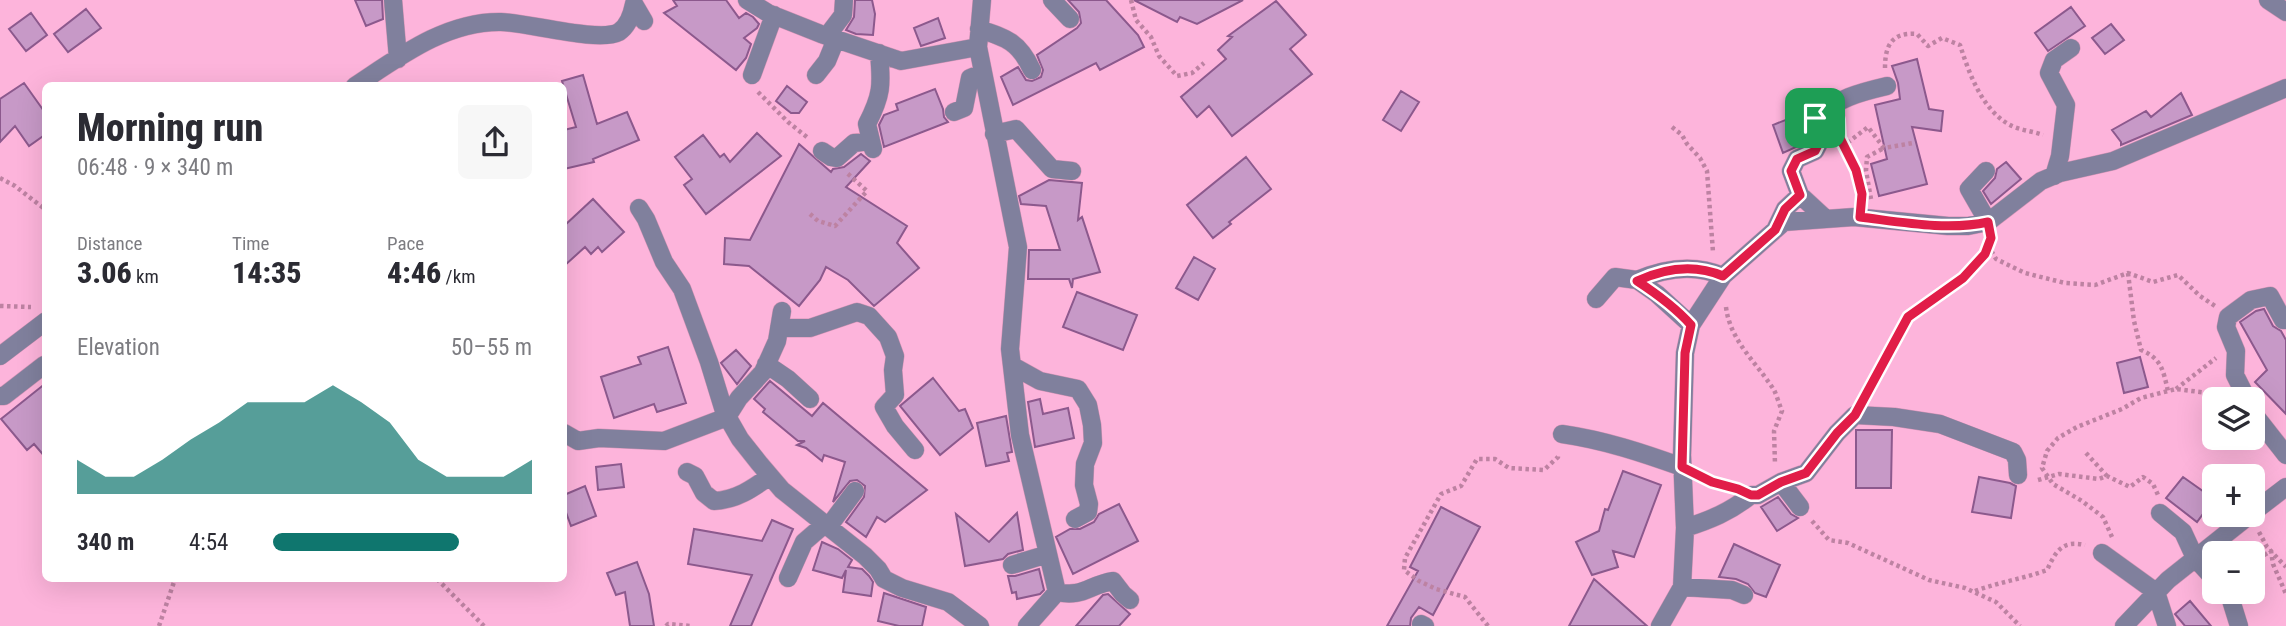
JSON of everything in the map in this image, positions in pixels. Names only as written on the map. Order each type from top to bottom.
[{"type":"street","points":[[393,0],[398,59]]},
{"type":"street","points":[[747,0],[774,15],[831,38],[901,61],[978,47]]},
{"type":"street","points":[[816,75],[827,61],[831,38],[843,15],[844,0]]},
{"type":"street","points":[[986,0],[978,47],[1018,247],[1010,349],[1020,435],[1058,592]]},
{"type":"street","points":[[1052,0],[1070,19]]},
{"type":"street","points":[[2268,0],[2286,12]]},
{"type":"street","points":[[361,82],[434,36],[491,23],[602,35],[619,32],[631,17],[634,4],[644,21]]},
{"type":"street","points":[[752,75],[774,15]]},
{"type":"street","points":[[979,29],[1007,38],[1026,55],[1032,70]]},
{"type":"street","points":[[2054,176],[2066,105],[2049,73],[2054,60],[2071,48]]},
{"type":"street","points":[[827,154],[837,158],[854,143],[872,145],[867,124],[878,103],[882,83],[879,53]]},
{"type":"street","points":[[954,112],[964,108],[970,78],[982,73]]},
{"type":"street","points":[[1826,219],[1800,195],[1791,171],[1797,159],[1815,151],[1822,137],[1815,118],[1850,94],[1887,86]]},
{"type":"street","points":[[1660,626],[1682,587],[1685,528],[1682,467],[1685,353],[1691,325],[1723,276],[1784,222],[1866,218],[1968,226],[1988,222],[2041,181],[2113,161],[2286,88]]},
{"type":"street","points":[[994,134],[1016,129],[1052,169],[1072,172]]},
{"type":"street","points":[[1986,171],[1969,189],[1988,222]]},
{"type":"street","points":[[1775,230],[1785,209],[1800,195]]},
{"type":"street","points":[[639,208],[664,261],[682,289],[727,417],[740,439],[769,475],[782,490],[865,556],[884,579],[902,588],[948,602],[980,626]]},
{"type":"street","points":[[1637,281],[1652,274],[1678,269],[1709,270],[1723,276]]},
{"type":"street","points":[[1596,299],[1615,277],[1637,281],[1672,306],[1691,325]]},
{"type":"street","points":[[2238,387],[2236,351],[2226,327],[2228,317],[2251,300],[2270,296],[2283,320],[2286,320]]},
{"type":"street","points":[[567,434],[578,440],[664,440],[727,417],[763,372],[777,341],[781,320],[810,328],[857,312],[869,316],[888,337],[895,356],[895,396],[884,407],[895,426],[915,450]]},
{"type":"street","points":[[0,356],[40,314]]},
{"type":"street","points":[[766,364],[810,399]]},
{"type":"street","points":[[1013,366],[1040,381],[1078,389],[1088,405],[1093,443],[1085,464],[1084,485],[1089,504],[1088,512],[1075,519]]},
{"type":"street","points":[[0,396],[4,396],[42,367]]},
{"type":"street","points":[[1685,528],[1714,519],[1735,508],[1751,495],[1758,495],[1781,482],[1806,473],[1837,433],[1855,415],[1894,417],[1940,424],[2013,452],[2017,460],[2018,475]]},
{"type":"street","points":[[2265,428],[2286,455]]},
{"type":"street","points":[[1563,434],[1587,437],[1682,467]]},
{"type":"street","points":[[687,472],[695,476],[704,493],[713,501],[730,500],[755,487],[769,475]]},
{"type":"street","points":[[1781,482],[1800,507]]},
{"type":"street","points":[[2265,503],[2286,487]]},
{"type":"street","points":[[788,578],[804,542],[828,525],[855,491]]},
{"type":"street","points":[[2160,513],[2183,532],[2195,558],[2202,566]]},
{"type":"street","points":[[2124,626],[2156,592],[2235,527]]},
{"type":"street","points":[[2102,553],[2156,592],[2167,626]]},
{"type":"street","points":[[1012,565],[1048,554]]},
{"type":"street","points":[[1058,592],[1072,596],[1112,581],[1130,600]]},
{"type":"street","points":[[1682,587],[1732,590],[1744,595]]},
{"type":"street","points":[[1027,626],[1058,592]]},
{"type":"street","points":[[2232,604],[2239,626]]},
{"type":"path","points":[[1131,0],[1136,20],[1151,37],[1159,56],[1177,76],[1192,73],[1204,63]]},
{"type":"path","points":[[1887,86],[1884,76],[1885,53],[1892,40],[1906,33],[1917,34],[1928,46],[1942,38],[1959,45],[1981,97],[1996,114],[2010,125],[2041,134],[2061,146]]},
{"type":"path","points":[[752,75],[759,95],[867,191],[835,226],[810,214]]},
{"type":"path","points":[[1672,127],[1682,135],[1707,171],[1714,261],[1723,276],[1728,317],[1742,348],[1774,391],[1782,411],[1774,431],[1776,466],[1781,482]]},
{"type":"path","points":[[1819,142],[1832,154],[1868,127],[1884,148]]},
{"type":"path","points":[[1840,138],[1856,170],[1866,218]]},
{"type":"path","points":[[1866,218],[1871,192],[1866,171],[1867,157],[1884,148],[1913,143]]},
{"type":"path","points":[[0,178],[42,207]]},
{"type":"path","points":[[1855,415],[1908,317],[1963,278],[1985,254],[1991,238],[1988,222]]},
{"type":"path","points":[[1988,245],[1996,259],[2025,273],[2065,283],[2095,285],[2128,273],[2153,282],[2178,275],[2228,317]]},
{"type":"path","points":[[2128,273],[2141,350],[2155,356],[2164,373],[2168,391]]},
{"type":"path","points":[[0,306],[40,314]]},
{"type":"path","points":[[2176,389],[2234,346]]},
{"type":"path","points":[[2116,564],[2113,538],[2103,517],[2053,484],[2042,468],[2047,450],[2058,438],[2077,427],[2122,409],[2141,398],[2176,389],[2202,391]]},
{"type":"path","points":[[1488,626],[1465,597],[1436,589],[1404,570],[1405,558],[1441,494],[1461,485],[1477,459],[1495,459],[1509,468],[1544,470],[1558,457],[1563,434]]},
{"type":"path","points":[[2086,453],[2107,476],[2130,488],[2143,477],[2153,484],[2158,495],[2160,513]]},
{"type":"path","points":[[1682,467],[1712,482],[1751,495]]},
{"type":"path","points":[[2048,477],[2059,474],[2099,479],[2107,476]]},
{"type":"path","points":[[1800,507],[1829,540],[1848,543],[1929,580],[1975,592],[1996,601],[2020,626]]},
{"type":"path","points":[[2257,527],[2271,551],[2286,567]]},
{"type":"path","points":[[1975,592],[2000,581],[2025,578],[2047,570],[2057,551],[2074,542],[2091,546],[2102,553]]},
{"type":"path","points":[[2265,554],[2271,551]]},
{"type":"path","points":[[2271,551],[2273,565],[2286,594]]},
{"type":"path","points":[[159,626],[174,582]]},
{"type":"path","points":[[440,582],[484,626]]},
{"type":"path","points":[[666,626],[691,626]]},
{"type":"building","points":[[355,0],[382,0],[383,19],[366,26]]},
{"type":"building","points":[[673,0],[726,0],[739,18],[746,13],[753,17],[759,24],[744,38],[751,44],[746,58],[736,70],[664,13],[677,6]]},
{"type":"building","points":[[855,0],[872,0],[875,14],[873,35],[856,34],[846,30],[854,17]]},
{"type":"building","points":[[1068,0],[1106,0],[1138,35],[1144,47],[1100,70],[1096,63],[1013,105],[1001,77],[1018,67],[1026,80],[1032,81],[1041,77],[1043,70],[1037,55],[1081,23],[1079,12]]},
{"type":"building","points":[[1134,0],[1243,0],[1197,24],[1180,17],[1177,22]]},
{"type":"building","points":[[1276,1],[1306,35],[1290,49],[1312,74],[1232,136],[1209,106],[1197,117],[1181,97],[1226,59],[1218,50],[1232,37],[1228,36]]},
{"type":"building","points":[[2071,7],[2085,26],[2048,51],[2035,33]]},
{"type":"building","points":[[86,9],[101,28],[68,52],[54,34]]},
{"type":"building","points":[[31,13],[47,35],[26,51],[9,29]]},
{"type":"building","points":[[938,18],[945,38],[921,46],[914,28]]},
{"type":"building","points":[[2111,24],[2124,40],[2105,54],[2092,38]]},
{"type":"building","points":[[1917,59],[1929,109],[1943,111],[1941,131],[1912,127],[1927,184],[1879,196],[1871,164],[1887,159],[1875,105],[1900,99],[1892,66]]},
{"type":"building","points":[[583,75],[597,124],[627,112],[639,140],[593,159],[594,162],[567,168],[567,129],[576,127],[567,97],[567,82],[562,81]]},
{"type":"building","points":[[24,83],[42,108],[42,137],[29,146],[15,126],[0,142],[0,99]]},
{"type":"building","points":[[787,86],[807,102],[799,113],[791,113],[776,101]]},
{"type":"building","points":[[935,89],[948,122],[884,147],[879,125],[884,115],[898,110],[896,104]]},
{"type":"building","points":[[1401,91],[1419,102],[1401,131],[1383,120]]},
{"type":"building","points":[[2181,93],[2192,115],[2121,145],[2112,130],[2146,111],[2151,117]]},
{"type":"building","points":[[1803,113],[1810,136],[1807,142],[1783,153],[1773,125]]},
{"type":"building","points":[[757,133],[781,156],[706,214],[684,185],[692,179],[675,157],[703,135],[720,157],[724,154],[730,162]]},
{"type":"building","points":[[799,144],[831,172],[844,167],[861,154],[870,161],[846,187],[907,226],[897,243],[919,268],[874,306],[848,280],[826,267],[820,280],[799,306],[749,266],[724,264],[725,238],[750,240]]},
{"type":"building","points":[[1246,157],[1271,189],[1213,238],[1187,205]]},
{"type":"building","points":[[2006,162],[2021,179],[1991,204],[1983,191],[1995,178],[1997,169]]},
{"type":"building","points":[[1049,180],[1082,183],[1078,220],[1082,217],[1100,272],[1073,279],[1072,288],[1069,279],[1028,279],[1029,250],[1060,250],[1046,206],[1021,204],[1019,196]]},
{"type":"building","points":[[593,199],[624,232],[602,252],[598,247],[591,254],[585,247],[567,263],[567,223]]},
{"type":"building","points":[[1194,257],[1215,269],[1198,300],[1176,288]]},
{"type":"building","points":[[1077,292],[1137,315],[1123,350],[1063,327]]},
{"type":"building","points":[[2264,309],[2273,326],[2281,331],[2286,340],[2286,414],[2265,392],[2265,387],[2260,387],[2255,382],[2267,370],[2240,322]]},
{"type":"building","points":[[668,347],[686,403],[657,412],[654,404],[614,418],[601,377],[641,364],[638,357]]},
{"type":"building","points":[[736,350],[751,366],[737,384],[721,363]]},
{"type":"building","points":[[2140,357],[2148,387],[2124,393],[2117,363]]},
{"type":"building","points":[[933,378],[959,411],[965,409],[973,428],[940,455],[900,406]]},
{"type":"building","points":[[770,381],[812,416],[823,403],[927,490],[885,522],[877,517],[866,537],[846,522],[864,497],[865,486],[857,480],[850,481],[833,502],[845,462],[824,455],[822,461],[806,448],[797,445],[805,441],[798,441],[763,412],[765,409],[754,399]]},
{"type":"building","points":[[42,386],[42,453],[34,444],[27,450],[1,419]]},
{"type":"building","points":[[1040,399],[1043,414],[1068,408],[1074,438],[1035,447],[1028,402]]},
{"type":"building","points":[[1006,416],[1012,452],[1007,453],[1009,461],[986,466],[977,423]]},
{"type":"building","points":[[1856,430],[1892,430],[1891,488],[1856,488]]},
{"type":"building","points":[[621,464],[624,487],[598,490],[596,467]]},
{"type":"building","points":[[1623,471],[1661,485],[1634,557],[1613,551],[1618,567],[1592,575],[1576,542],[1599,531],[1605,509],[1608,510]]},
{"type":"building","points":[[1979,477],[2016,486],[2011,518],[1972,512]]},
{"type":"building","points":[[2183,477],[2202,490],[2202,515],[2197,522],[2166,498]]},
{"type":"building","points":[[585,486],[596,516],[571,526],[567,515],[567,494]]},
{"type":"building","points":[[1778,497],[1791,514],[1798,518],[1777,531],[1761,507]]},
{"type":"building","points":[[1119,504],[1138,541],[1073,574],[1056,537],[1070,529],[1080,529],[1094,522],[1099,514]]},
{"type":"building","points":[[1441,507],[1480,527],[1433,615],[1419,607],[1411,618],[1410,626],[1387,626],[1418,571],[1410,567]]},
{"type":"building","points":[[1017,513],[1023,550],[1008,554],[1003,559],[965,566],[956,514],[989,542]]},
{"type":"building","points":[[772,520],[793,529],[751,626],[730,626],[752,575],[688,564],[694,529],[762,541]]},
{"type":"building","points":[[822,542],[838,549],[852,560],[848,567],[862,569],[869,576],[873,582],[871,596],[843,592],[846,570],[842,578],[813,570]]},
{"type":"building","points":[[1734,544],[1780,565],[1766,597],[1755,593],[1748,584],[1719,577]]},
{"type":"building","points":[[637,562],[649,594],[654,626],[630,626],[625,592],[616,595],[607,573]]},
{"type":"building","points":[[1039,569],[1044,590],[1040,594],[1017,599],[1016,592],[1012,593],[1008,576]]},
{"type":"building","points":[[1594,579],[1647,626],[1569,626]]},
{"type":"building","points":[[884,593],[926,607],[922,626],[899,626],[878,621]]},
{"type":"building","points":[[1108,594],[1130,614],[1119,626],[1076,626],[1103,595]]},
{"type":"building","points":[[2190,601],[2211,626],[2185,626],[2175,614]]},
{"type":"route","points":[[1834,103],[1840,138],[1856,170],[1862,194],[1860,217],[1948,226],[1988,222],[1991,238],[1985,254],[1963,278],[1908,317],[1855,415],[1837,433],[1806,473],[1781,482],[1758,495],[1751,495],[1712,482],[1682,467],[1685,353],[1691,325],[1657,294],[1637,281],[1652,274],[1678,269],[1709,270],[1723,276],[1743,260],[1775,230],[1785,209],[1800,195],[1791,171],[1797,159],[1815,151],[1822,137],[1815,118],[1834,103]]}]
